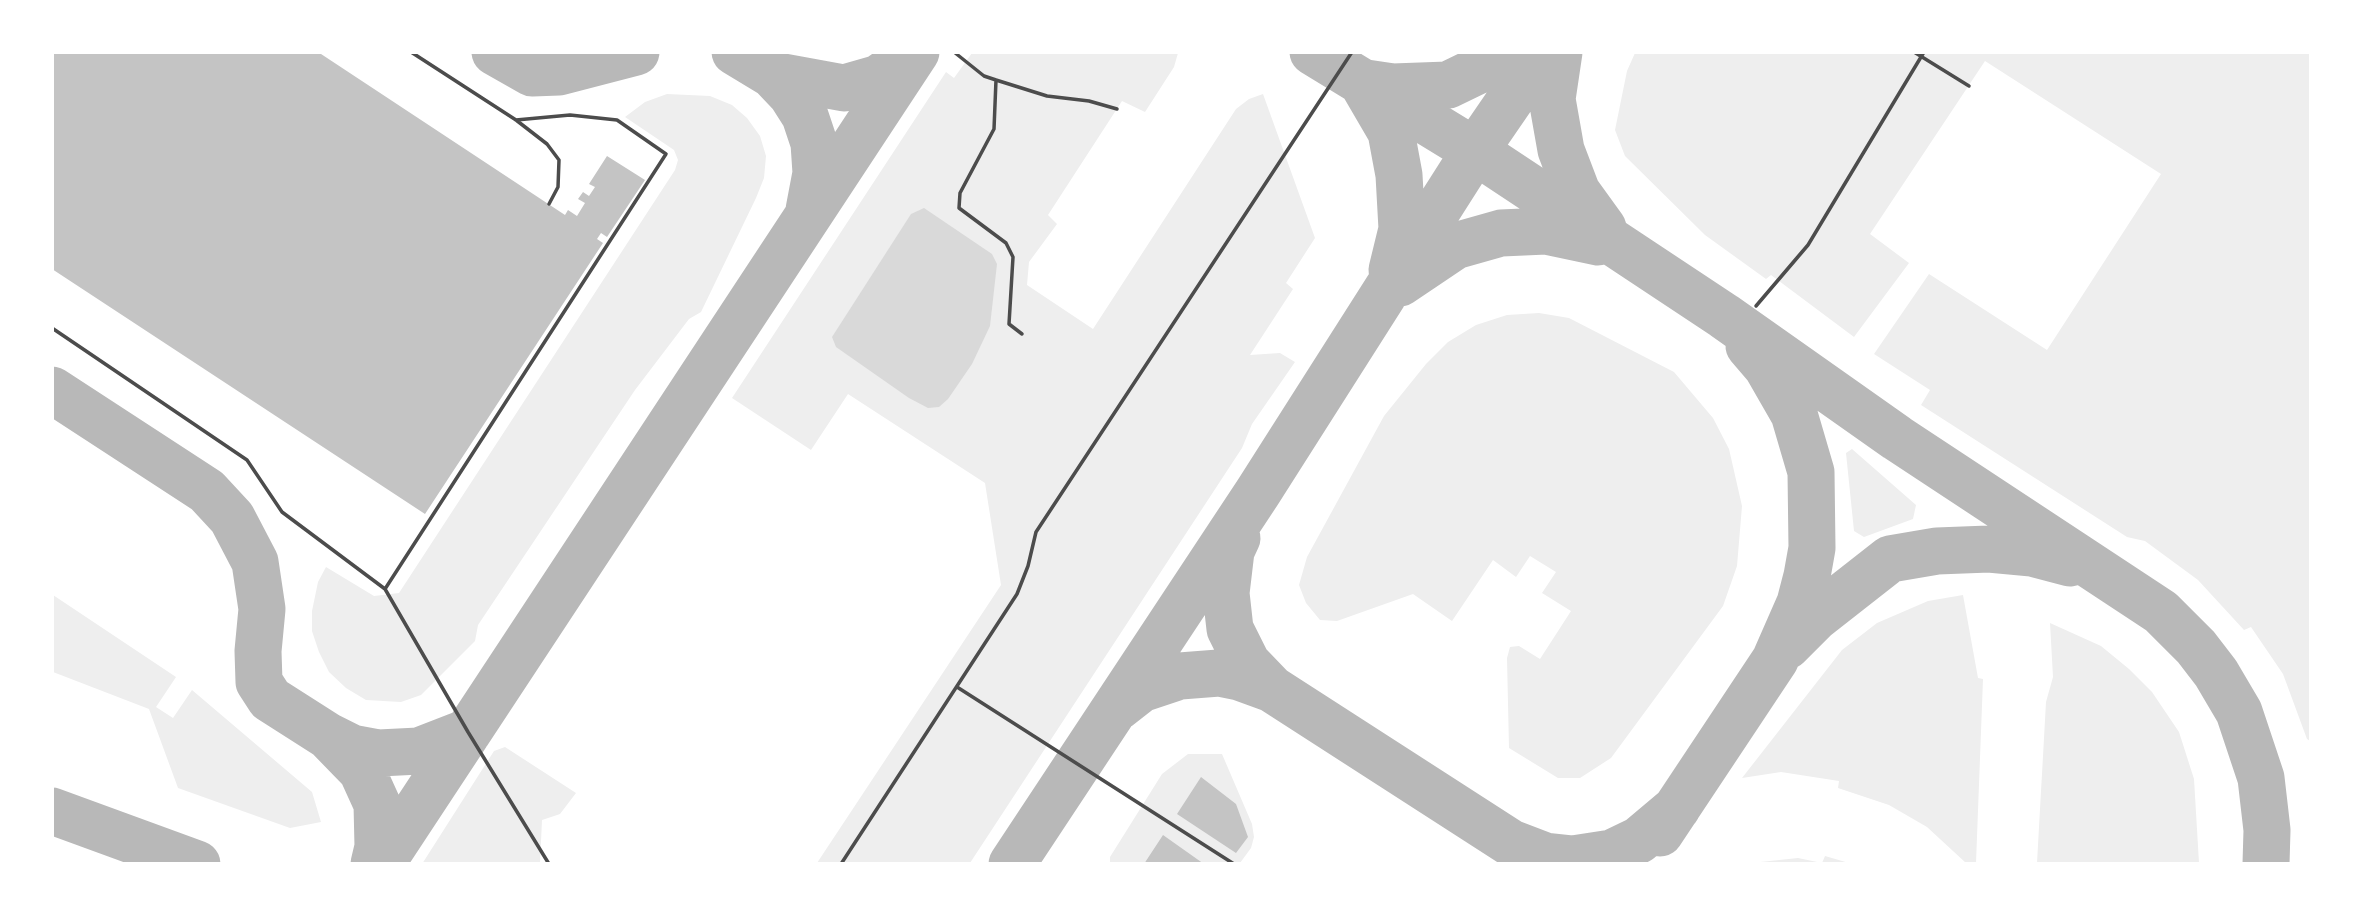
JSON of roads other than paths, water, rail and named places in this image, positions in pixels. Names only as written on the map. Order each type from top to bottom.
[{"type":"lane","points":[[411,52],[516,120],[547,144],[559,160],[558,187],[549,204]]},
{"type":"lane","points":[[954,52],[984,76],[1047,96],[1089,101],[1117,109]]},
{"type":"lane","points":[[841,863],[1017,594],[1028,566],[1036,532],[1352,52]]},
{"type":"lane","points":[[1914,52],[1969,86]]},
{"type":"lane","points":[[1756,306],[1808,245],[1922,55]]},
{"type":"lane","points":[[996,80],[994,130],[960,193],[959,208],[1006,243],[1013,257],[1009,324],[1022,334]]},
{"type":"lane","points":[[385,589],[667,153],[617,120],[570,115],[516,120]]},
{"type":"lane","points":[[52,328],[247,460],[282,512],[385,589],[468,732],[549,863]]},
{"type":"lane","points":[[957,687],[1234,863]]}]
